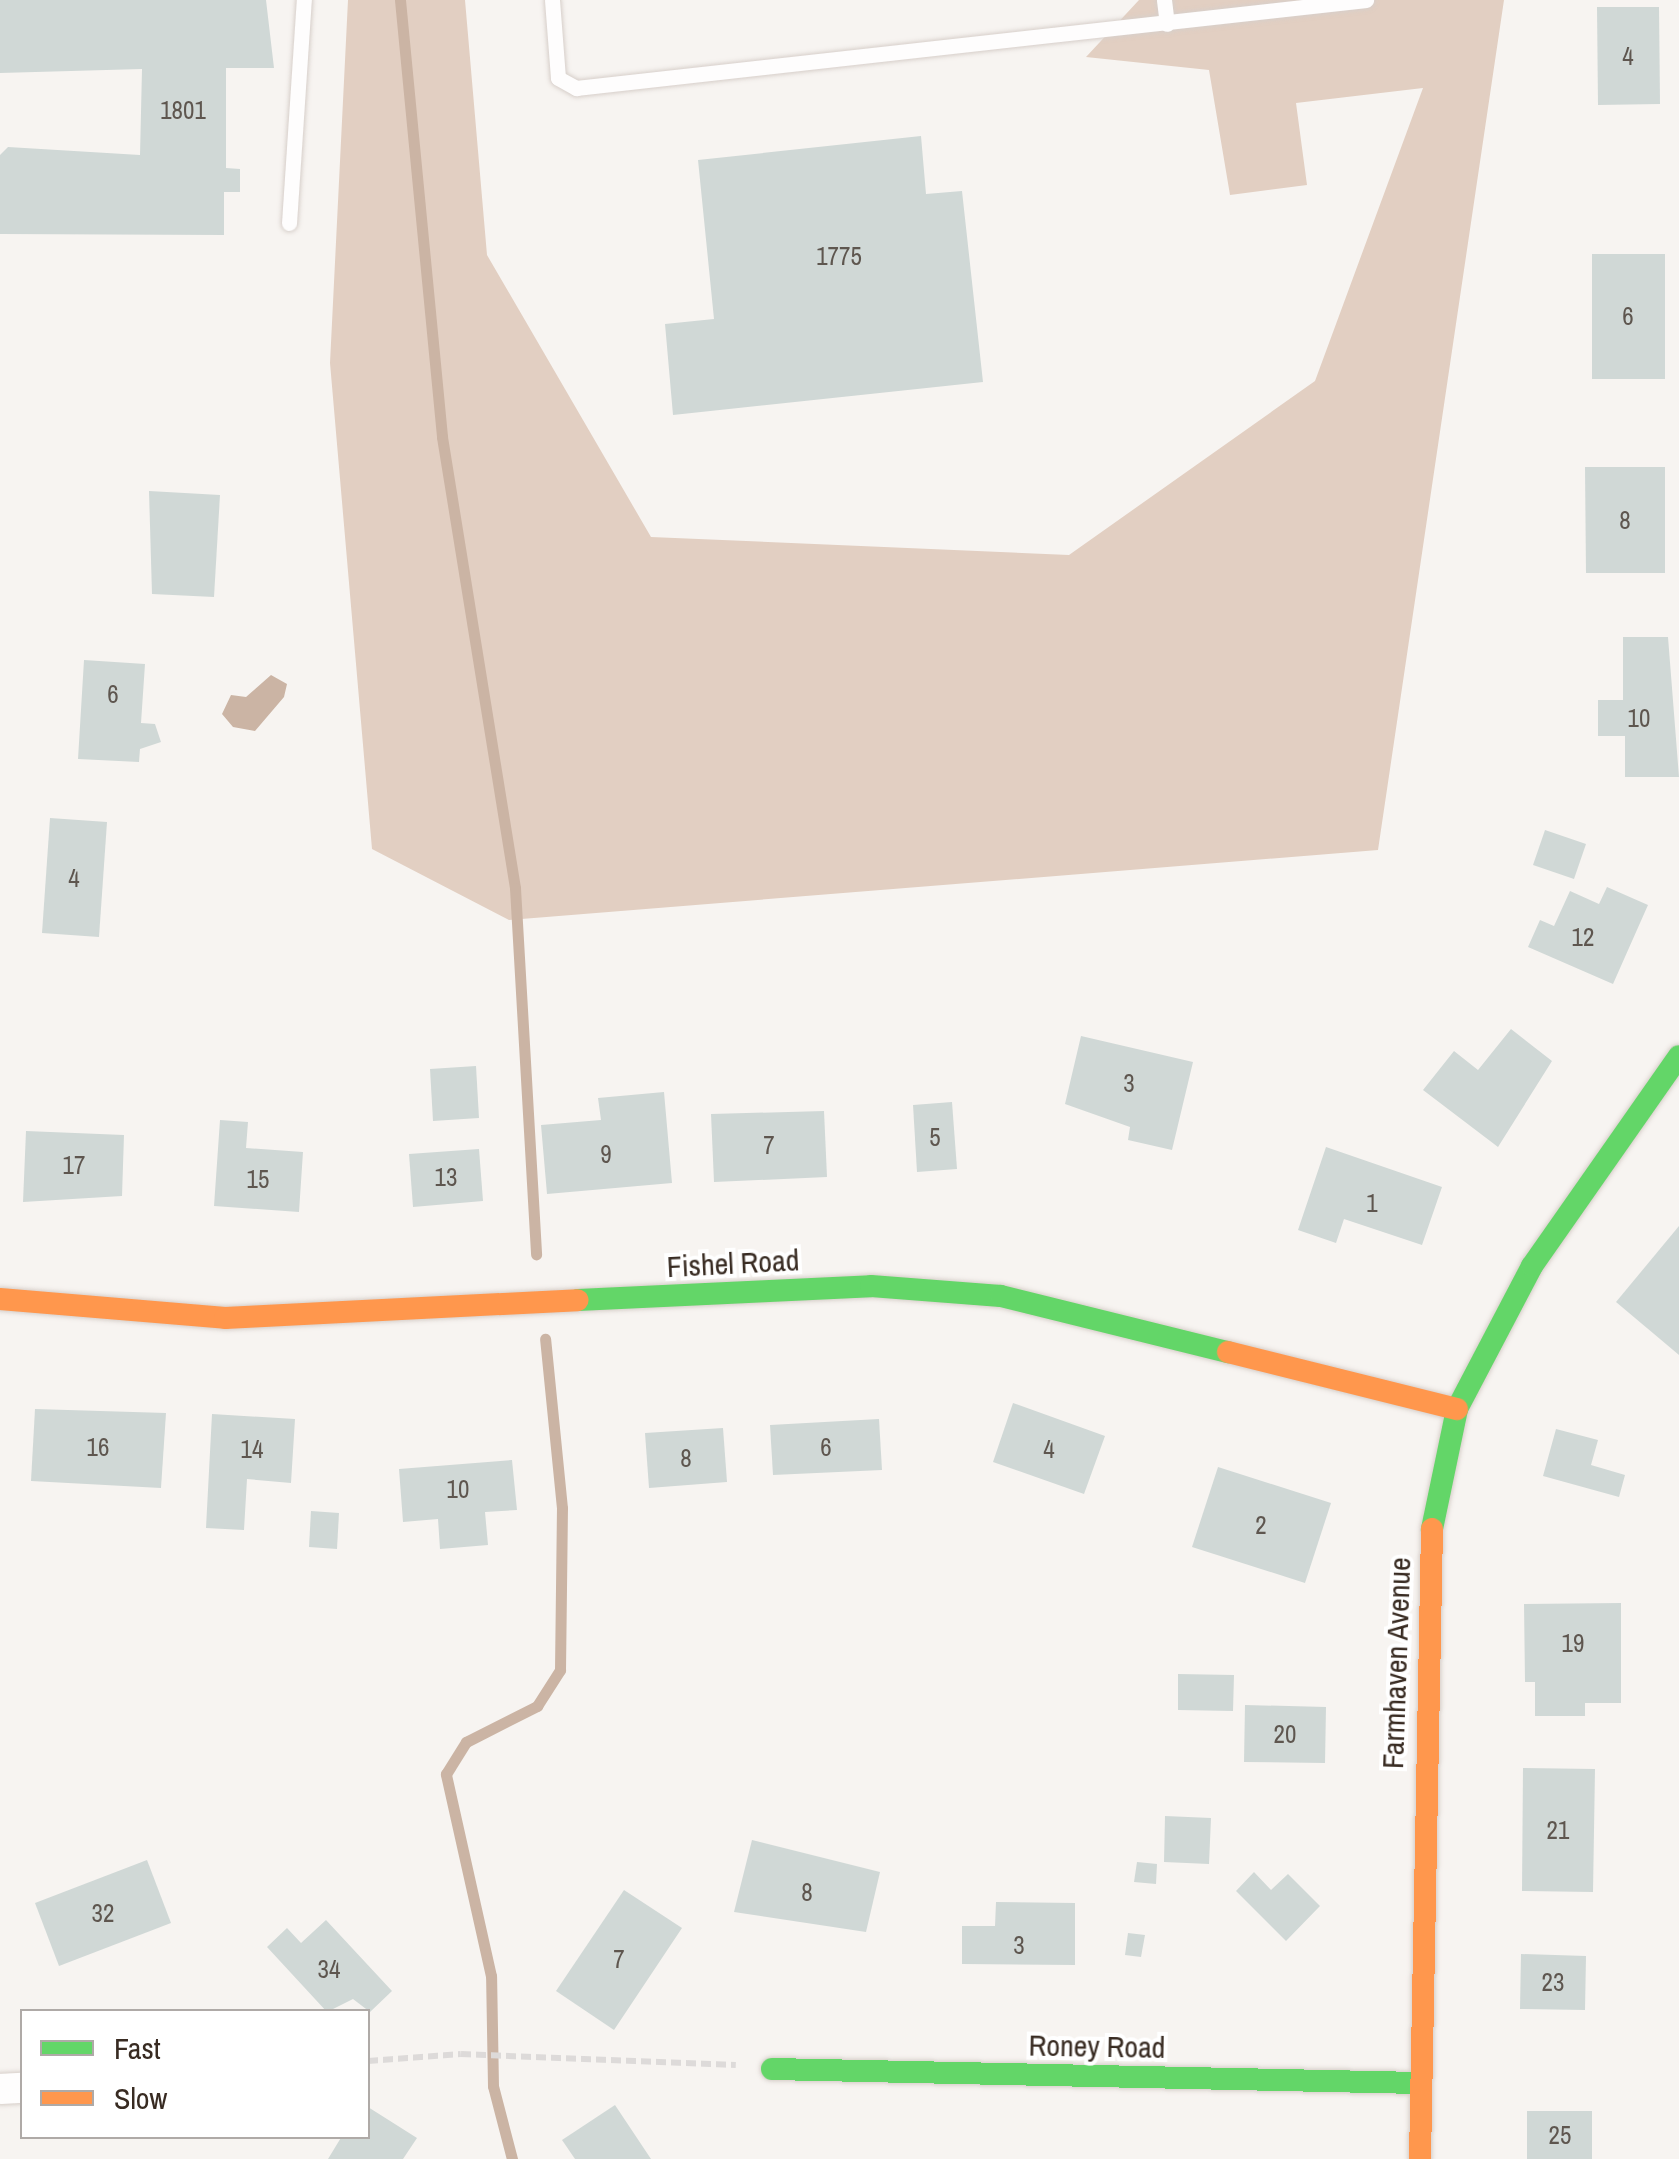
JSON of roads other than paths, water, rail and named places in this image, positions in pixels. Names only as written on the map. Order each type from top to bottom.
[{"type":"street","name":"Farmhaven Avenue","points":[[1420,2159],[1426,1559],[1458,1410],[1532,1266],[1679,1056]]},
{"type":"street","name":"Fishel Road","points":[[0,1299],[225,1318],[428,1314],[811,1288],[1001,1296],[1458,1410]]},
{"type":"street","name":"Roney Road","points":[[772,2069],[1421,2083]]},
{"type":"lane","points":[[289,223],[304,0]]},
{"type":"lane","points":[[552,0],[558,78],[576,88],[1366,0]]},
{"type":"lane","points":[[1164,0],[1167,24]]},
{"type":"waterway","points":[[400,0],[442,437],[515,888],[536,1254]]},
{"type":"waterway","points":[[512,2159],[493,2086],[491,1976],[446,1774],[466,1742],[537,1706],[560,1670],[562,1508],[545,1339]]}]
